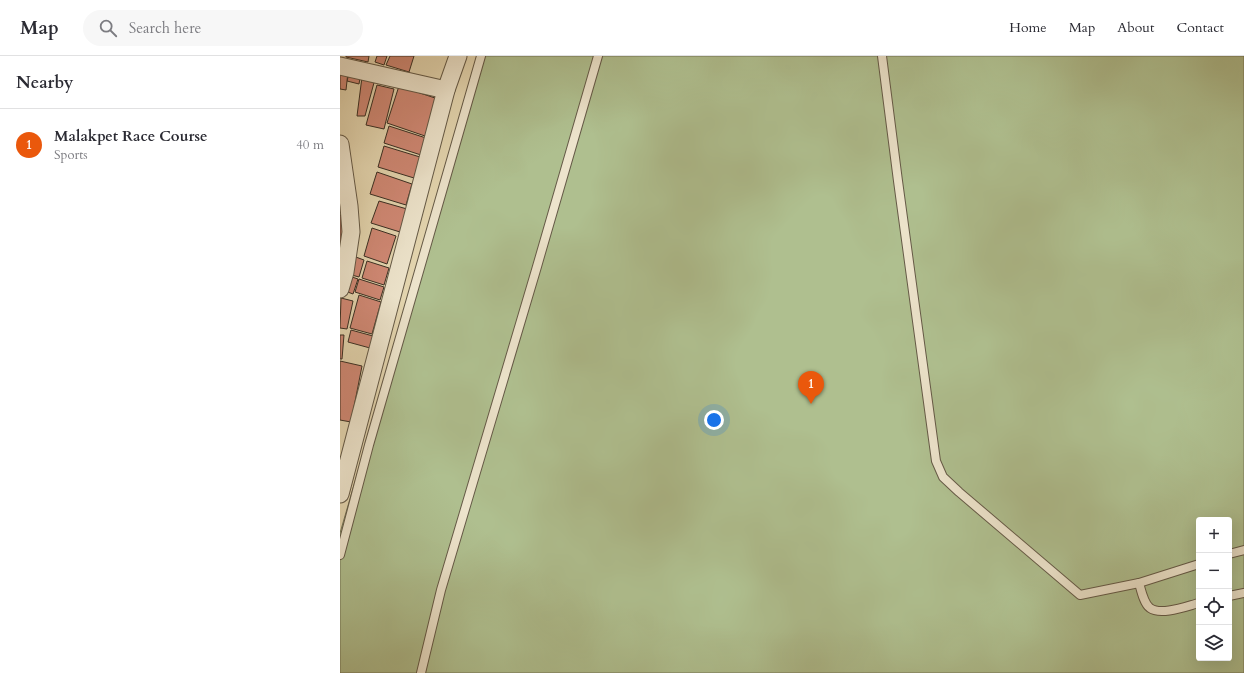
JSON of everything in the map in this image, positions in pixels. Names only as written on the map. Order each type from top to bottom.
[{"type":"street","points":[[340,494],[446,90],[458,56]]},
{"type":"street","points":[[340,66],[446,90]]},
{"type":"street","points":[[340,144],[344,207],[351,232],[345,272],[340,289]]},
{"type":"lane","points":[[340,555],[369,445],[481,56]]},
{"type":"lane","points":[[421,673],[441,590],[598,56]]},
{"type":"lane","points":[[882,56],[936,461],[943,477],[958,492],[1080,595],[1138,583],[1196,565]]},
{"type":"lane","points":[[1232,553],[1244,550]]},
{"type":"lane","points":[[1138,583],[1142,596],[1150,608],[1161,612],[1196,604]]},
{"type":"lane","points":[[1232,595],[1244,593]]},
{"type":"green space","points":[[477,56],[1244,56],[1244,673],[340,673],[340,533]]},
{"type":"building","points":[[346,56],[369,56],[368,62]]},
{"type":"building","points":[[377,56],[387,56],[384,65],[375,62]]},
{"type":"building","points":[[390,56],[414,56],[409,72],[386,65]]},
{"type":"building","points":[[350,70],[361,72],[359,84],[347,81]]},
{"type":"building","points":[[340,72],[348,72],[346,90],[340,89]]},
{"type":"building","points":[[362,77],[375,79],[365,116],[357,116]]},
{"type":"building","points":[[377,85],[394,89],[384,129],[366,125]]},
{"type":"building","points":[[399,86],[438,99],[425,136],[387,123]]},
{"type":"building","points":[[389,126],[426,138],[421,155],[384,143]]},
{"type":"building","points":[[384,146],[420,157],[414,178],[378,167]]},
{"type":"building","points":[[377,172],[412,184],[406,205],[370,194]]},
{"type":"building","points":[[379,201],[407,209],[400,232],[371,223]]},
{"type":"building","points":[[340,215],[346,216],[343,244],[340,244]]},
{"type":"building","points":[[372,228],[396,236],[387,264],[364,256]]},
{"type":"building","points":[[353,256],[364,260],[359,277],[348,274]]},
{"type":"building","points":[[367,261],[389,268],[384,285],[362,278]]},
{"type":"building","points":[[349,276],[358,279],[353,294],[345,291]]},
{"type":"building","points":[[359,279],[384,287],[380,300],[355,292]]},
{"type":"building","points":[[359,295],[381,302],[372,334],[350,328]]},
{"type":"building","points":[[341,298],[353,301],[347,329],[340,328]]},
{"type":"building","points":[[351,330],[373,336],[370,348],[348,342]]},
{"type":"building","points":[[340,335],[344,335],[342,359],[340,359]]},
{"type":"building","points":[[340,361],[362,366],[351,422],[340,420]]},
{"type":"place","name":"Malakpet Race Course","points":[[811,404]]}]
